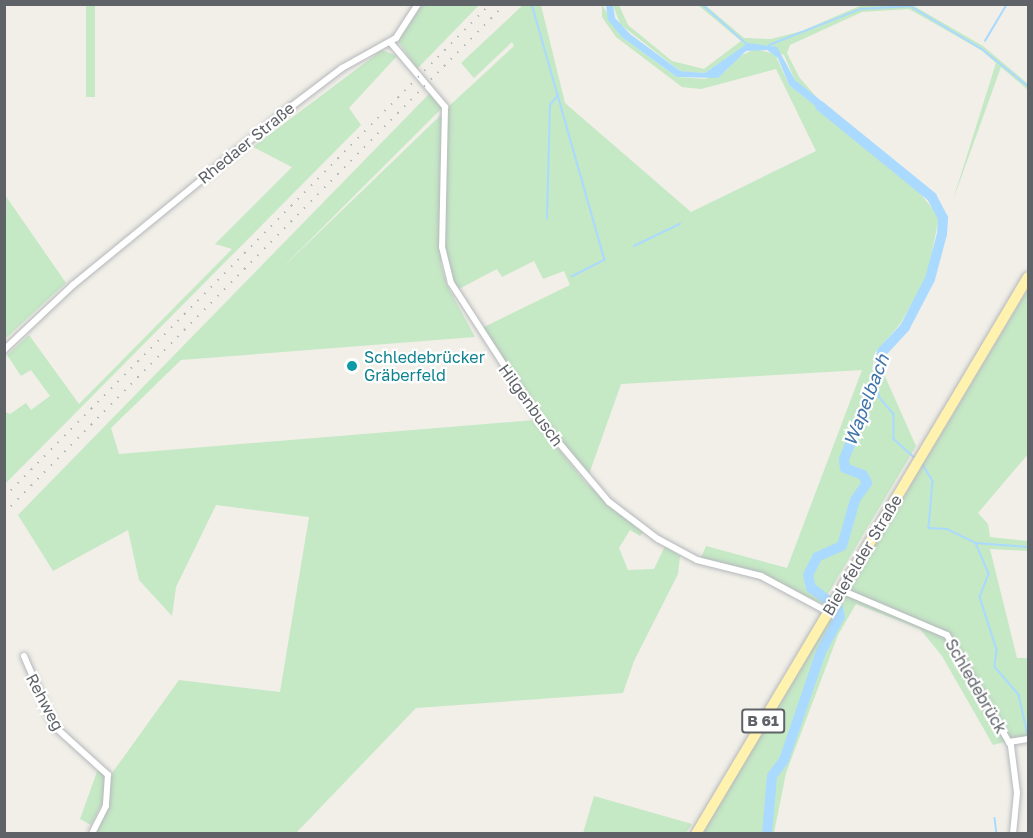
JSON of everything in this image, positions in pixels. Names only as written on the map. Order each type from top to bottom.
[{"type":"main road","name":"Bielefelder Straße","points":[[696,834],[1029,277]]},
{"type":"street","name":"Rhedaer Straße","points":[[4,350],[73,285],[292,106],[342,68],[390,43],[418,4]]},
{"type":"street","name":"Hilgenbusch","points":[[390,43],[445,107],[442,247],[451,284],[539,419],[609,502],[658,539],[697,560],[761,576],[829,611]]},
{"type":"street","name":"Schledebrück","points":[[838,594],[947,635],[1009,742],[1017,793],[1013,834]]},
{"type":"street","name":"Rehweg","points":[[24,656],[54,726],[108,775],[106,806],[92,834]]},
{"type":"street","name":"Schledebrück","points":[[1009,742],[1026,739]]},
{"type":"green space","points":[[86,5],[95,5],[95,97],[86,97]]},
{"type":"green space","points":[[422,5],[479,5],[417,69],[398,41]]},
{"type":"green space","points":[[523,5],[541,5],[565,103],[691,212],[816,151],[776,69],[701,89],[682,87],[616,37],[602,17],[602,5],[623,38],[677,77],[705,79],[726,71],[736,58],[755,49],[775,54],[789,85],[909,179],[939,217],[927,277],[900,324],[875,353],[872,370],[884,374],[916,446],[822,604],[762,574],[701,558],[706,546],[787,568],[862,370],[621,384],[588,477],[482,328],[570,285],[564,271],[543,279],[534,261],[502,277],[497,269],[457,290],[453,283],[445,247],[448,107],[514,46],[512,42],[474,78],[461,63]]},
{"type":"green space","points":[[613,5],[619,5],[628,25],[672,61],[704,69],[741,41],[698,5],[705,5],[744,38],[771,39],[802,31],[862,5],[912,5],[983,46],[1028,84],[1028,90],[1001,67],[952,203],[996,63],[981,50],[909,9],[862,12],[790,45],[787,53],[799,77],[819,100],[795,80],[784,55],[748,44],[705,73],[680,71],[620,24]]},
{"type":"green space","points":[[382,50],[397,56],[349,108],[361,125],[5,484],[5,412],[10,414],[26,403],[31,410],[50,396],[31,370],[21,376],[7,355],[29,335],[79,404],[232,249],[215,244],[292,167],[253,147]]},
{"type":"green space","points":[[430,93],[442,108],[279,271],[444,112],[441,264],[447,285],[475,337],[181,360],[111,428],[119,454],[535,420],[587,484],[644,531],[640,536],[630,530],[619,548],[628,570],[654,569],[665,546],[680,556],[678,574],[634,661],[623,693],[416,708],[296,833],[94,833],[109,798],[110,776],[179,680],[280,692],[309,517],[216,505],[176,587],[172,616],[139,580],[128,530],[53,571],[18,515]]},
{"type":"green space","points":[[5,195],[66,283],[4,339]]},
{"type":"green space","points":[[1028,289],[1028,454],[978,513],[988,524],[990,537],[1028,541],[1028,551],[990,549],[1017,658],[1028,658],[1028,736],[993,745],[942,656],[920,629],[856,604],[838,635],[786,773],[774,833],[702,834]]},
{"type":"green space","points":[[98,769],[104,774],[105,798],[91,825],[80,819]]},
{"type":"green space","points":[[594,796],[692,824],[686,833],[583,833]]},
{"type":"water","points":[[606,5],[613,5],[615,18],[630,34],[680,71],[705,73],[748,43],[777,47],[795,80],[834,111],[829,117],[789,85],[778,58],[767,50],[746,51],[718,78],[677,77],[623,38],[608,20]]},
{"type":"waterway","points":[[532,4],[605,260],[572,277]]},
{"type":"waterway","points":[[702,4],[748,45]]},
{"type":"waterway","points":[[907,4],[982,49],[1028,86]]},
{"type":"waterway","points":[[985,41],[1007,4]]},
{"type":"waterway","points":[[769,45],[861,9],[911,6]]},
{"type":"waterway","points":[[547,219],[550,105],[558,95]]},
{"type":"waterway","name":"Wapelbach","points":[[767,834],[772,776],[784,760],[821,652],[840,617],[838,608],[811,588],[808,575],[817,557],[842,546],[855,500],[867,483],[863,475],[845,468],[844,459],[876,381],[882,352],[905,327],[930,279],[942,234],[943,218],[932,197],[820,106]]},
{"type":"waterway","points":[[634,246],[680,224]]},
{"type":"waterway","points":[[876,381],[880,398],[894,414],[894,439],[915,458]]},
{"type":"waterway","points":[[922,463],[933,481],[929,528],[947,529],[976,543],[989,574],[980,597],[997,650],[995,667],[1019,695],[1028,735]]},
{"type":"waterway","points":[[976,543],[1028,547]]},
{"type":"waterway","points":[[995,818],[997,834]]},
{"type":"railway","points":[[4,497],[490,4]]},
{"type":"railway","points":[[4,513],[505,4]]},
{"type":"place","name":"Schledebrücker Gräberfeld","points":[[352,366]]}]
